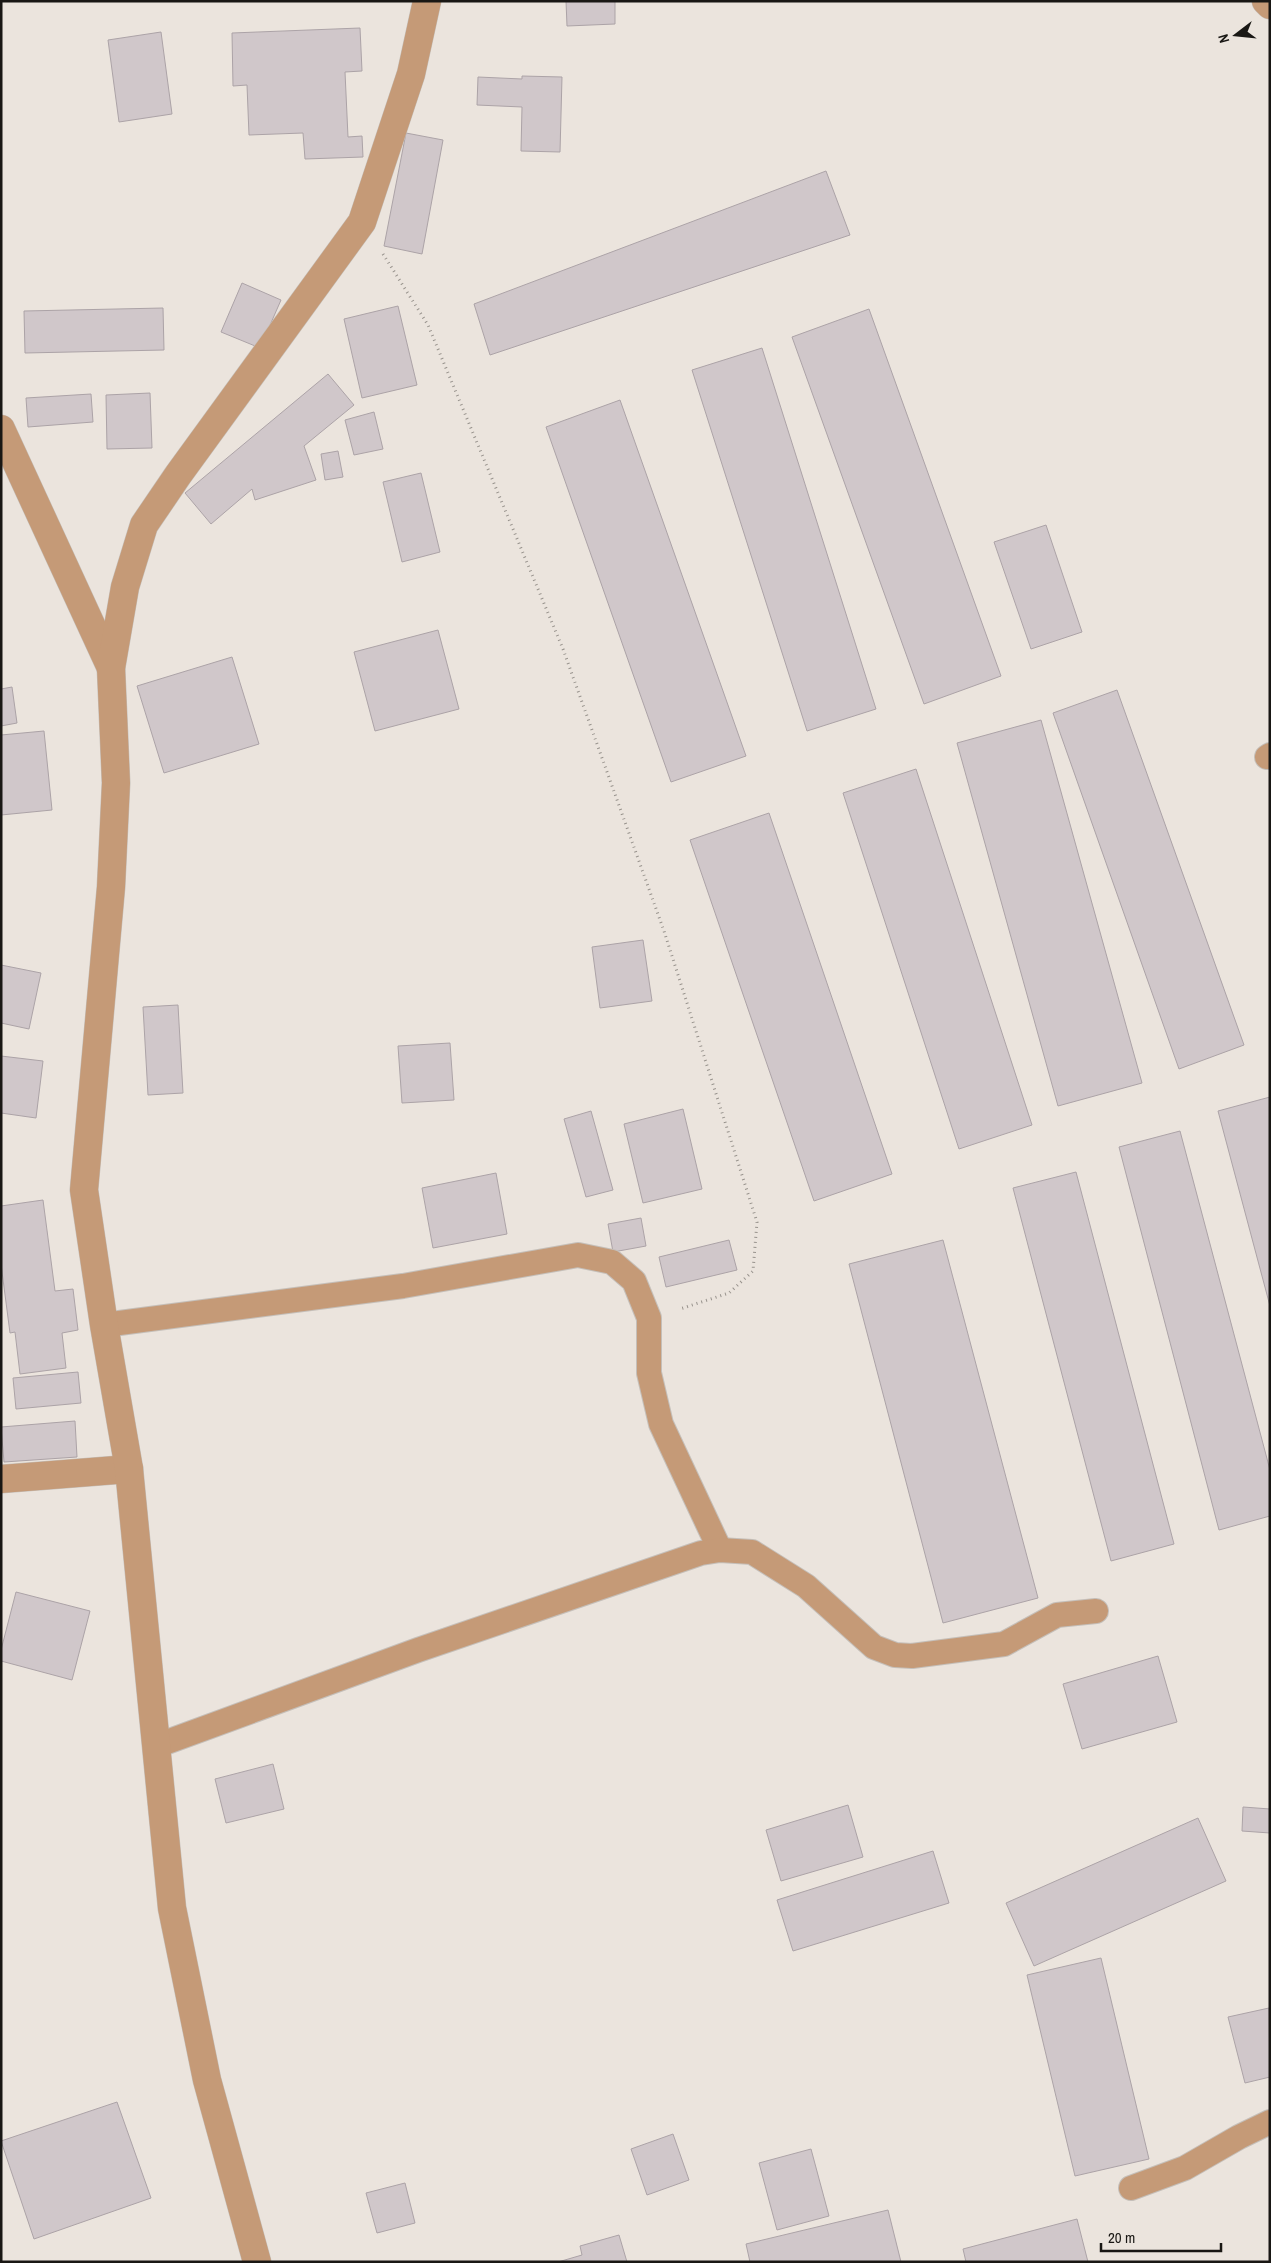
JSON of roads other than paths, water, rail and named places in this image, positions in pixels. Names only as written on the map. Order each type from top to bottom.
[{"type":"street","points":[[257,2262],[207,2080],[172,1908],[129,1469],[104,1325],[84,1190],[112,877],[116,783],[111,668],[125,587],[144,525],[178,475],[362,222],[411,74],[427,1]]},
{"type":"street","points":[[1266,1],[1270,5]]},
{"type":"street","points":[[1,429],[111,668]]},
{"type":"street","points":[[1,1479],[129,1469]]},
{"type":"lane","points":[[104,1325],[403,1286],[578,1255],[612,1262],[634,1280],[649,1318],[649,1373],[661,1424],[720,1550]]},
{"type":"lane","points":[[156,1746],[418,1650],[701,1553],[720,1550],[752,1552],[781,1569],[806,1586],[874,1647],[896,1655],[912,1656],[1004,1644],[1057,1615],[1096,1611]]},
{"type":"lane","points":[[1131,2188],[1184,2168],[1238,2137],[1270,2122]]}]
